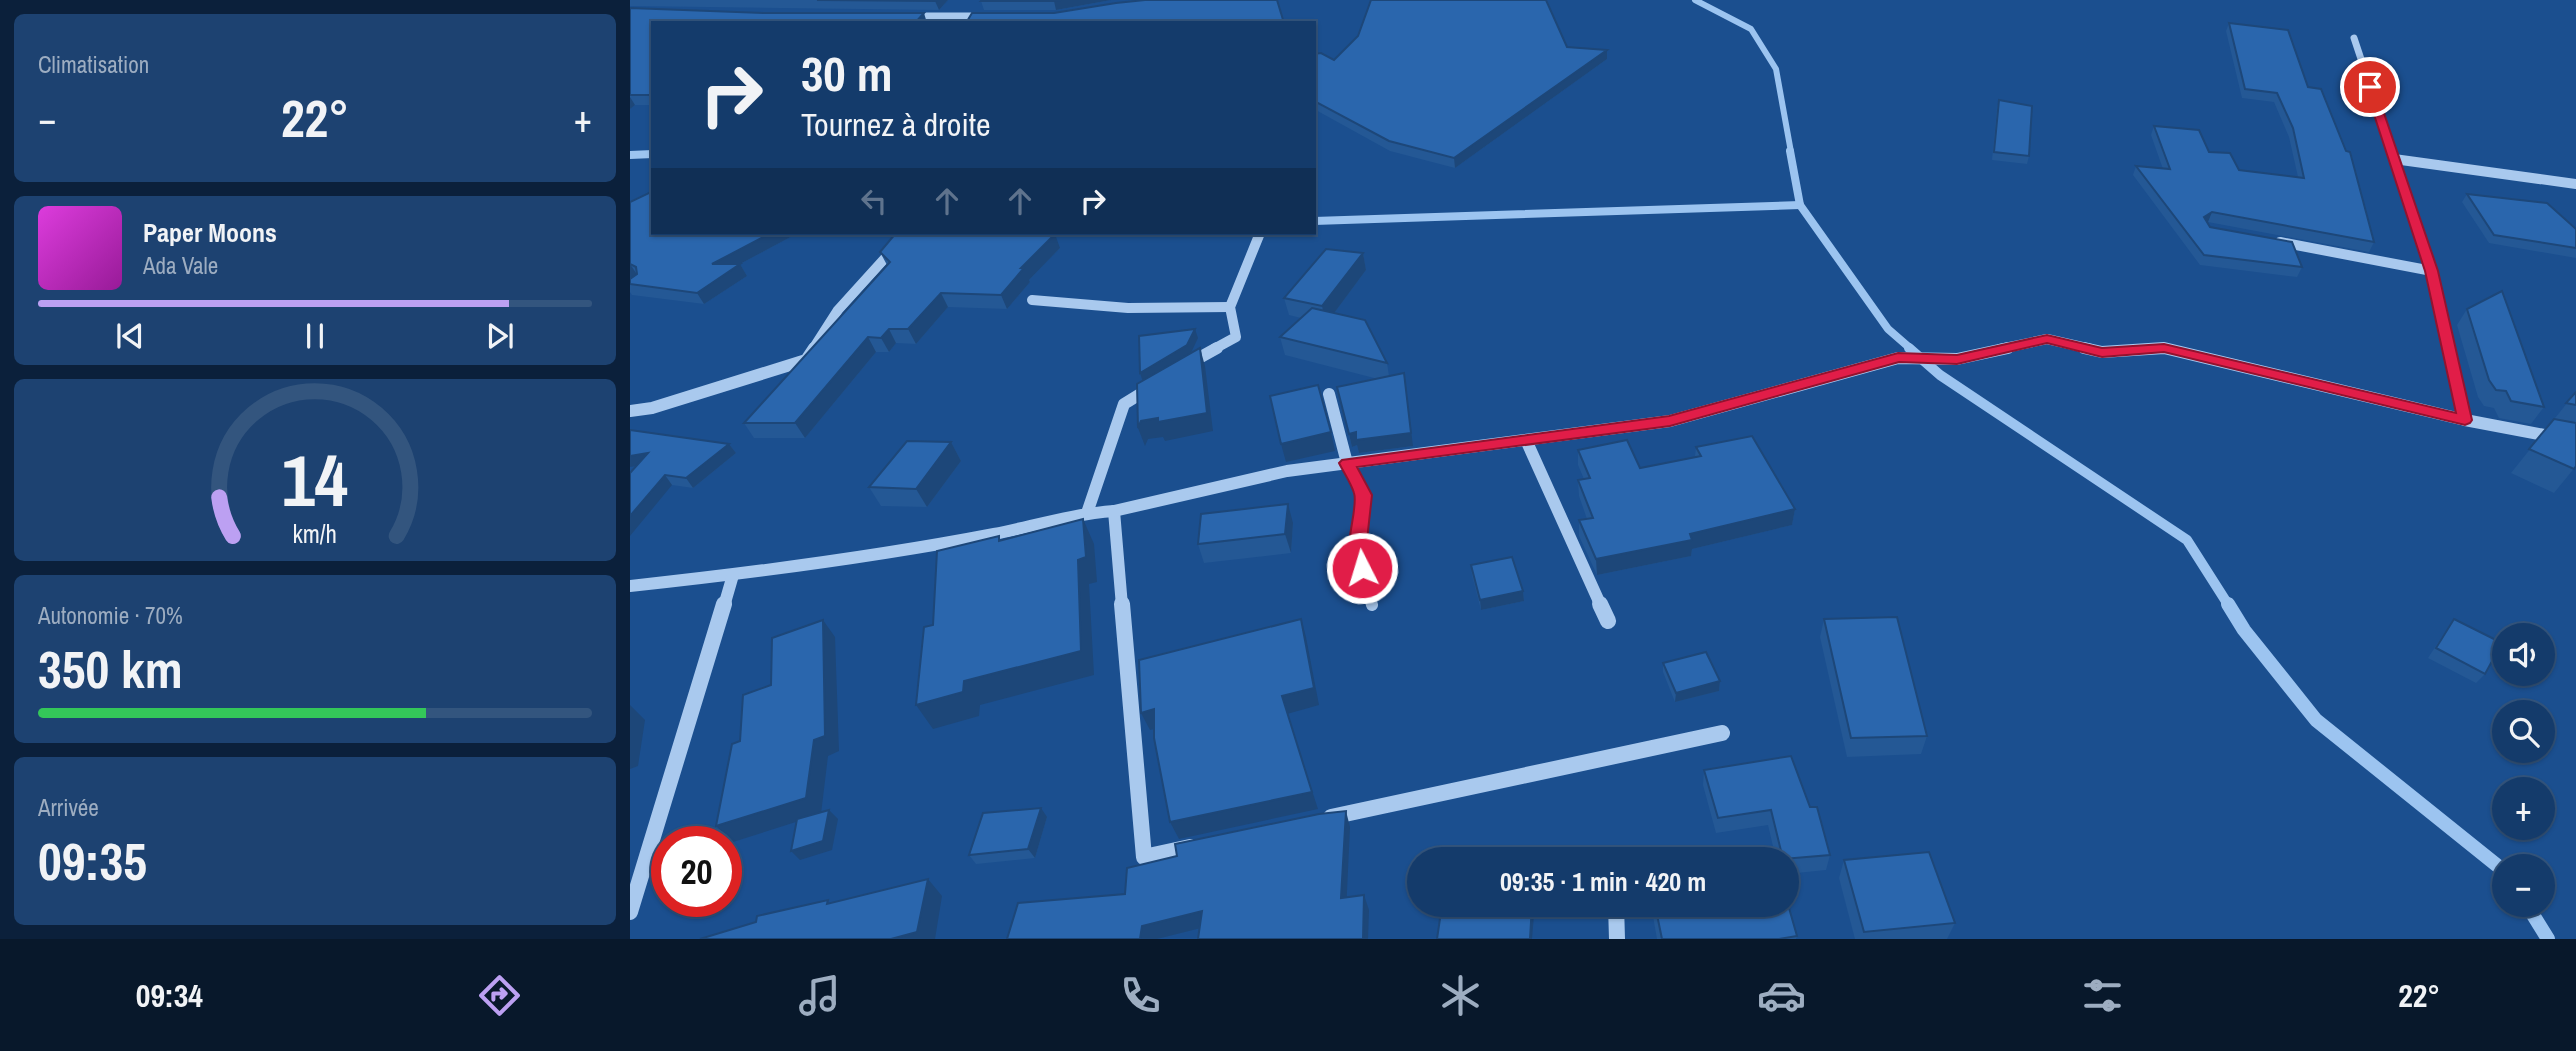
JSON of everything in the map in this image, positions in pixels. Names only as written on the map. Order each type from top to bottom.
[{"type":"street","points":[[893,16],[993,15]]},
{"type":"street","points":[[2354,38],[2432,271],[2465,420]]},
{"type":"street","points":[[2394,159],[2576,184]]},
{"type":"street","points":[[1177,371],[1236,337],[1230,307],[1259,235]]},
{"type":"street","points":[[2273,241],[2432,271]]},
{"type":"street","points":[[630,411],[652,408],[806,360],[838,310],[887,256]]},
{"type":"street","points":[[1032,300],[1128,308],[1230,307]]},
{"type":"street","points":[[2164,348],[2465,420],[2576,441]]},
{"type":"street","points":[[630,586],[733,575],[994,534],[1087,513],[1114,511],[1287,471],[1670,421],[1898,358],[1957,359]]},
{"type":"street","points":[[1087,513],[1124,404],[1156,384]]},
{"type":"street","points":[[1329,394],[1347,463],[1363,495],[1357,549],[1372,605]]},
{"type":"street","points":[[1526,440],[1608,621]]},
{"type":"street","points":[[630,912],[733,575]]},
{"type":"street","points":[[1616,917],[1617,939]]},
{"type":"lane","points":[[1957,359],[2047,339],[2102,352],[2164,348]]},
{"type":"lane","points":[[1114,511],[1144,857],[1211,843]]},
{"type":"lane","points":[[1318,820],[1722,733]]},
{"type":"building","points":[[817,0],[937,0],[935,1]]},
{"type":"building","points":[[982,0],[1061,0],[981,1]]},
{"type":"building","points":[[1145,0],[1277,0],[1283,21],[967,21],[972,13],[1054,13]]},
{"type":"building","points":[[1371,0],[1546,0],[1567,47],[1607,50],[1454,158],[1389,141],[1316,102],[1316,54],[1321,53],[1334,60],[1358,36]]},
{"type":"building","points":[[630,8],[763,13],[924,13],[917,21],[651,21],[651,95],[630,95]]},
{"type":"building","points":[[2229,23],[2288,30],[2308,87],[2321,89],[2346,151],[2350,152],[2374,242],[2212,212],[2204,217],[2210,227],[2292,242],[2302,267],[2204,255],[2136,166],[2170,169],[2154,126],[2199,130],[2209,152],[2230,153],[2239,170],[2304,178],[2293,128],[2277,93],[2245,89]]},
{"type":"building","points":[[1999,100],[2032,106],[2029,156],[1994,152]]},
{"type":"building","points":[[651,192],[651,235],[767,235],[712,264],[740,264],[697,293],[630,284],[630,279],[637,274],[636,267],[630,264],[630,202]]},
{"type":"building","points":[[2467,194],[2547,203],[2576,229],[2576,248],[2494,235]]},
{"type":"building","points":[[894,235],[1054,235],[1021,268],[1024,268],[1001,295],[941,293],[908,329],[889,329],[881,338],[868,337],[795,423],[744,423],[890,262],[880,252]]},
{"type":"building","points":[[1326,249],[1363,253],[1322,306],[1284,298]]},
{"type":"building","points":[[2502,291],[2544,407],[2511,401],[2506,391],[2496,390],[2489,380],[2467,309]]},
{"type":"building","points":[[1312,308],[1365,320],[1387,363],[1280,337]]},
{"type":"building","points":[[1195,329],[1187,345],[1140,373],[1139,336]]},
{"type":"building","points":[[1200,348],[1207,413],[1158,422],[1158,418],[1141,421],[1138,428],[1137,384]]},
{"type":"building","points":[[1404,373],[1411,433],[1356,440],[1356,432],[1349,434],[1337,387]]},
{"type":"building","points":[[1318,385],[1331,432],[1281,444],[1270,396]]},
{"type":"building","points":[[2576,392],[2576,405],[2566,403]]},
{"type":"building","points":[[2554,419],[2576,423],[2574,469],[2529,449]]},
{"type":"building","points":[[630,430],[729,444],[686,478],[665,475],[630,516],[630,473],[648,453],[630,456]]},
{"type":"building","points":[[1752,436],[1795,509],[1690,534],[1692,540],[1596,559],[1579,520],[1593,518],[1578,480],[1590,478],[1578,450],[1627,440],[1640,468],[1701,456],[1696,447]]},
{"type":"building","points":[[907,441],[951,442],[916,489],[869,487]]},
{"type":"building","points":[[1288,504],[1285,534],[1198,544],[1201,514]]},
{"type":"building","points":[[1083,519],[1086,557],[1078,560],[1081,651],[964,681],[963,692],[916,705],[924,627],[933,625],[937,551],[999,536],[999,541]]},
{"type":"building","points":[[1512,557],[1523,591],[1480,600],[1471,565]]},
{"type":"building","points":[[1897,617],[1927,736],[1851,738],[1824,619]]},
{"type":"building","points":[[1301,619],[1314,688],[1282,696],[1312,792],[1170,822],[1154,738],[1154,709],[1141,713],[1139,660]]},
{"type":"building","points":[[2454,619],[2492,638],[2492,661],[2485,674],[2436,648]]},
{"type":"building","points":[[823,620],[825,736],[814,740],[806,798],[716,826],[732,744],[740,741],[743,695],[771,685],[772,638]]},
{"type":"building","points":[[1706,652],[1720,681],[1676,693],[1663,663]]},
{"type":"building","points":[[1791,756],[1810,807],[1817,807],[1830,855],[1799,858],[1799,847],[1780,847],[1771,810],[1718,818],[1704,770]]},
{"type":"building","points":[[1041,808],[1028,849],[969,855],[983,813]]},
{"type":"building","points":[[829,810],[823,841],[791,851],[797,819]]},
{"type":"building","points":[[1346,811],[1341,898],[1364,895],[1363,939],[1198,939],[1202,911],[1142,926],[1140,939],[1007,939],[1018,903],[1125,894],[1127,868],[1177,856],[1175,844],[1319,814]]},
{"type":"building","points":[[1929,852],[1955,923],[1864,932],[1844,860]]},
{"type":"building","points":[[928,879],[917,932],[891,939],[700,939],[756,922],[757,916],[828,900],[827,904]]},
{"type":"building","points":[[1440,917],[1531,917],[1530,939],[1437,939]]},
{"type":"building","points":[[1657,917],[1792,917],[1797,936],[1779,939],[1662,939]]},
{"type":"waterway","points":[[1695,0],[1751,29],[1776,69],[1791,152]]},
{"type":"waterway","points":[[1790,151],[1800,205]]},
{"type":"waterway","points":[[630,155],[651,154]]},
{"type":"waterway","points":[[1316,221],[1800,205]]},
{"type":"waterway","points":[[1800,205],[1888,329],[1911,349]]},
{"type":"waterway","points":[[1909,348],[1940,375],[2187,540],[2229,606]]},
{"type":"waterway","points":[[2228,604],[2244,630],[2316,720],[2492,861]]},
{"type":"waterway","points":[[2534,917],[2548,939]]},
{"type":"route","points":[[1362,568],[1357,549],[1363,495],[1347,463],[1670,421],[1898,358],[1957,359],[2047,339],[2102,352],[2164,348],[2465,420],[2432,271],[2370,87]]}]
